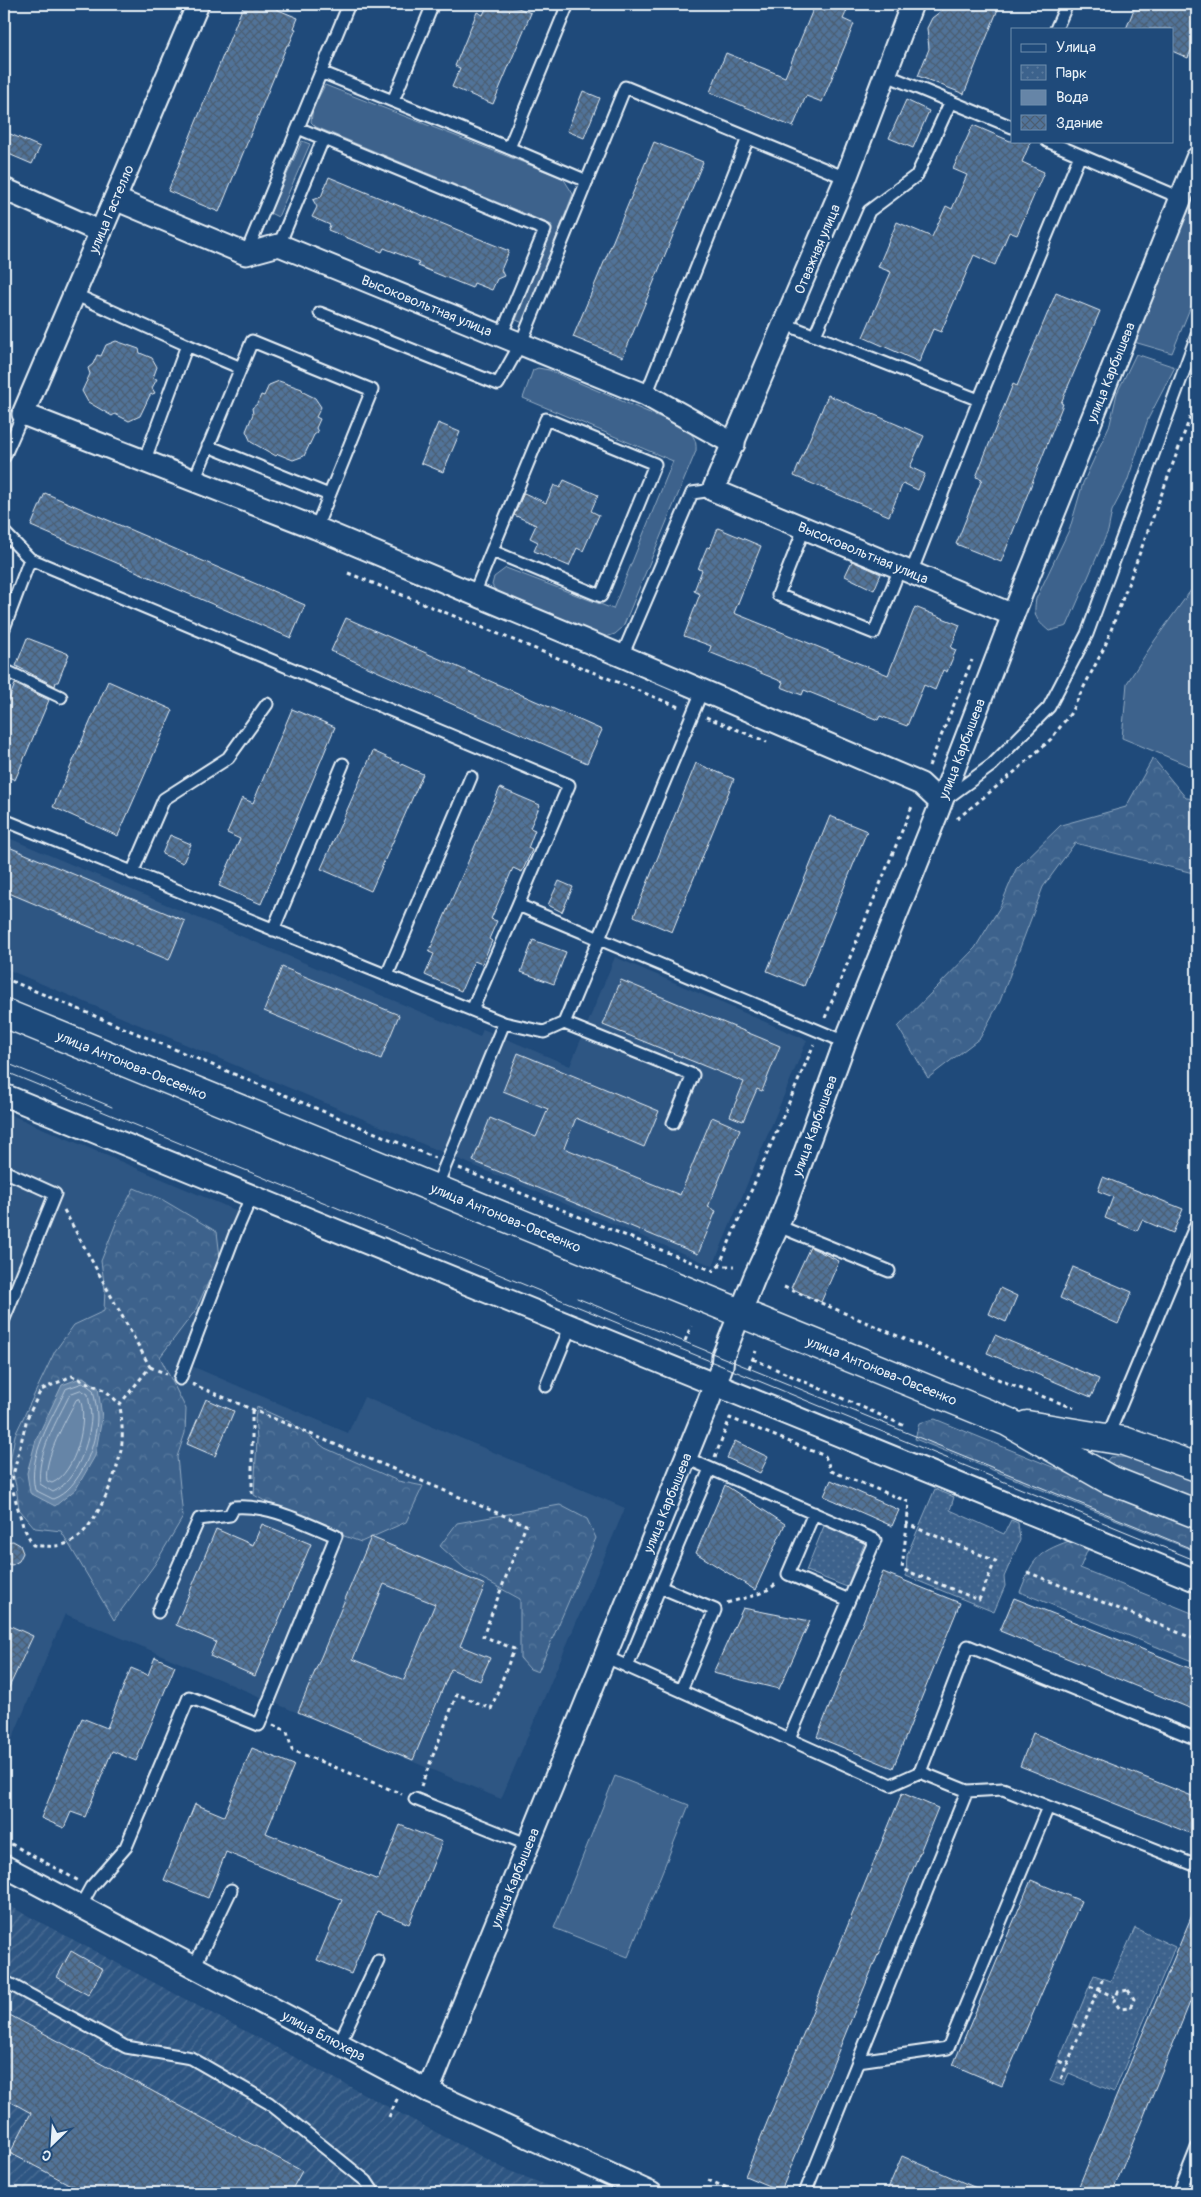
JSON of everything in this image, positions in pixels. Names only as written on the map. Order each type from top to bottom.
[{"type":"main road","name":"улица Антонова-Овсеенко","points":[[4,1013],[1008,1422],[1108,1479],[1197,1514]]},
{"type":"main road","name":"улица Антонова-Овсеенко","points":[[1008,1422],[1124,1441],[1197,1467]]},
{"type":"street","name":"улица Гастелло","points":[[22,414],[198,4]]},
{"type":"street","name":"Отважная улица","points":[[713,490],[846,178],[912,4]]},
{"type":"street","name":"улица Карбышева","points":[[428,2092],[686,1458],[715,1384],[723,1356],[778,1226],[845,1042],[1013,615],[1197,158]]},
{"type":"street","points":[[4,188],[101,232]]},
{"type":"street","points":[[115,200],[246,254],[279,244]]},
{"type":"street","name":"Высоковольтная улица","points":[[279,244],[646,395],[734,444]]},
{"type":"street","points":[[22,414],[316,528],[921,784],[938,809]]},
{"type":"street","name":"Высоковольтная улица","points":[[713,490],[1013,615]]},
{"type":"street","points":[[4,1095],[1197,1581]]},
{"type":"street","name":"улица Блюхера","points":[[4,1866],[428,2092],[638,2191]]},
{"type":"lane","points":[[246,254],[348,4]]},
{"type":"lane","points":[[393,101],[433,4]]},
{"type":"lane","points":[[509,148],[568,4]]},
{"type":"lane","points":[[1056,28],[1067,4]]},
{"type":"lane","points":[[321,72],[588,181]]},
{"type":"lane","points":[[884,74],[1011,127]]},
{"type":"lane","points":[[320,314],[498,384],[521,343],[626,87],[846,178]]},
{"type":"lane","points":[[815,336],[869,211],[917,175],[951,101]]},
{"type":"lane","points":[[298,128],[544,230],[501,336]]},
{"type":"lane","points":[[646,395],[748,138]]},
{"type":"lane","points":[[279,244],[323,139]]},
{"type":"lane","points":[[1049,142],[1181,198]]},
{"type":"lane","points":[[804,529],[778,595],[874,634],[905,571],[979,400],[1080,155]]},
{"type":"lane","points":[[74,294],[241,368]]},
{"type":"lane","points":[[785,324],[979,400]]},
{"type":"lane","points":[[938,809],[992,765],[1049,707],[1087,634],[1197,335]]},
{"type":"lane","points":[[194,481],[252,340],[372,390],[316,528]]},
{"type":"lane","points":[[144,462],[187,345]]},
{"type":"lane","points":[[4,457],[22,414]]},
{"type":"lane","points":[[474,594],[546,419],[655,464],[600,596],[492,551]]},
{"type":"lane","points":[[208,446],[329,495]]},
{"type":"lane","points":[[622,656],[692,493],[713,490]]},
{"type":"lane","points":[[4,532],[30,558],[569,785],[472,1010]]},
{"type":"lane","points":[[4,628],[30,558]]},
{"type":"lane","points":[[4,670],[61,697]]},
{"type":"lane","points":[[4,820],[504,1024],[544,1032],[564,1023],[702,690]]},
{"type":"lane","points":[[132,873],[164,799],[228,758],[267,704]]},
{"type":"lane","points":[[274,930],[343,764]]},
{"type":"lane","points":[[387,975],[471,777]]},
{"type":"lane","points":[[518,905],[845,1042]]},
{"type":"lane","points":[[564,1023],[693,1075],[673,1124]]},
{"type":"lane","points":[[436,1188],[504,1024]]},
{"type":"lane","points":[[4,1171],[55,1194],[4,1319]]},
{"type":"lane","points":[[180,1379],[235,1234],[252,1195]]},
{"type":"lane","points":[[1107,1438],[1197,1222]]},
{"type":"lane","points":[[778,1226],[889,1271]]},
{"type":"lane","points":[[546,1386],[571,1325]]},
{"type":"lane","points":[[686,1458],[875,1540],[789,1739]]},
{"type":"lane","points":[[627,1666],[710,1468]]},
{"type":"lane","points":[[80,1907],[91,1887],[126,1847],[189,1697],[259,1726],[336,1536],[286,1516],[252,1506],[234,1507],[230,1515],[199,1519],[158,1612]]},
{"type":"lane","points":[[814,1514],[788,1574],[849,1600]]},
{"type":"lane","points":[[660,1587],[715,1610],[681,1690]]},
{"type":"lane","points":[[606,1657],[891,1785],[920,1772],[968,1646],[1197,1739]]},
{"type":"lane","points":[[920,1772],[967,1791],[1003,1789],[1197,1866]]},
{"type":"lane","points":[[805,2193],[967,1791]]},
{"type":"lane","points":[[415,1799],[529,1845]]},
{"type":"lane","points":[[858,2061],[948,2048],[1048,1807]]},
{"type":"lane","points":[[194,1967],[231,1890]]},
{"type":"lane","points":[[339,2044],[378,1961]]},
{"type":"lane","points":[[4,1980],[126,2047],[191,2058],[269,2103],[366,2181],[374,2193]]},
{"type":"lane","points":[[1179,2193],[1197,2148]]},
{"type":"path","points":[[4,978],[446,1163],[713,1271],[719,1266],[820,1032],[914,801],[938,809],[957,819],[1017,770],[1051,739],[1070,714],[1105,646],[1197,399]]},
{"type":"path","points":[[348,573],[776,746]]},
{"type":"path","points":[[921,784],[976,651]]},
{"type":"path","points":[[55,1194],[150,1367],[526,1525],[484,1636],[514,1649],[491,1710],[457,1694],[415,1799],[292,1750],[287,1731],[262,1720]]},
{"type":"path","points":[[719,1266],[734,1266]]},
{"type":"path","points":[[784,1287],[1014,1386],[1077,1409]]},
{"type":"path","points":[[685,1341],[691,1326]]},
{"type":"path","points":[[748,1368],[756,1351]]},
{"type":"path","points":[[753,1359],[905,1426]]},
{"type":"path","points":[[120,1404],[106,1391],[72,1376],[41,1390],[27,1418],[11,1484],[23,1526],[33,1545],[54,1547],[77,1539],[95,1516],[116,1474],[122,1442],[120,1404],[150,1367]]},
{"type":"path","points":[[252,1410],[252,1506]]},
{"type":"path","points":[[710,1468],[730,1418],[825,1456],[831,1471],[909,1502],[902,1569],[978,1600],[997,1561],[907,1524]]},
{"type":"path","points":[[1027,1572],[1197,1640]]},
{"type":"path","points":[[715,1610],[726,1604],[751,1598],[771,1589],[788,1574]]},
{"type":"path","points":[[1061,2079],[1103,1978]]},
{"type":"path","points":[[1090,1986],[1116,1997]]},
{"type":"path","points":[[1128,1990],[1134,1999],[1130,2008],[1120,2009],[1114,2001],[1116,1997],[1118,1992],[1128,1990]]},
{"type":"path","points":[[1074,2024],[1082,2028]]},
{"type":"path","points":[[1058,2061],[1067,2065]]},
{"type":"path","points":[[389,2116],[400,2092]]},
{"type":"path","points":[[708,2180],[739,2193]]},
{"type":"shaded area","points":[[4,836],[480,1037],[483,1029],[570,1066],[615,957],[807,1040],[713,1266],[4,968]]},
{"type":"shaded area","points":[[4,1112],[249,1216],[187,1364],[348,1433],[364,1397],[625,1508],[501,1799],[65,1614],[4,1758]]},
{"type":"shaded area","points":[[4,1903],[507,2170],[567,2193],[4,2193]]},
{"type":"green space","points":[[325,85],[563,178],[573,194],[523,323],[516,320],[552,225],[316,127],[311,122],[313,108]]},
{"type":"green space","points":[[302,141],[310,144],[278,217],[270,213]]},
{"type":"green space","points":[[1197,186],[1197,291],[1172,353],[1134,342]]},
{"type":"green space","points":[[1136,354],[1175,367],[1148,419],[1127,482],[1112,511],[1108,531],[1067,626],[1049,631],[1036,617],[1036,599],[1070,528],[1083,483],[1110,424],[1117,393]]},
{"type":"green space","points":[[538,368],[549,370],[683,427],[691,434],[696,443],[696,451],[623,627],[615,634],[606,637],[497,593],[492,585],[494,577],[506,568],[613,609],[673,461],[523,398],[533,370]]},
{"type":"green space","points":[[1194,586],[1197,588],[1197,769],[1122,738],[1127,683]]},
{"type":"green space","points":[[1153,758],[1186,798],[1197,799],[1197,874],[1075,843],[1043,887],[1000,1001],[980,1038],[928,1078],[898,1027],[975,948],[1000,907],[1016,869],[1061,825],[1126,807]]},
{"type":"green space","points":[[134,1188],[163,1200],[217,1232],[220,1257],[195,1311],[160,1357],[186,1409],[185,1433],[177,1457],[183,1517],[155,1564],[114,1620],[61,1531],[35,1528],[19,1509],[10,1462],[15,1435],[55,1351],[74,1325],[104,1311],[105,1290],[101,1261],[118,1218]]},
{"type":"green space","points":[[257,1407],[292,1423],[325,1448],[398,1481],[423,1486],[406,1522],[361,1542],[306,1521],[254,1495],[257,1439],[255,1419]]},
{"type":"green space","points":[[935,1419],[1197,1526],[1197,1552],[915,1439],[919,1423]]},
{"type":"green space","points":[[1110,1457],[1128,1457],[1197,1482],[1197,1502],[1110,1468],[1106,1462]]},
{"type":"green space","points":[[935,1489],[954,1497],[950,1510],[1004,1534],[1011,1520],[1018,1523],[1020,1540],[1004,1577],[1005,1586],[994,1612],[906,1576],[907,1555]]},
{"type":"green space","points":[[560,1505],[587,1519],[596,1538],[538,1672],[530,1669],[520,1658],[520,1599],[465,1569],[440,1546],[457,1523]]},
{"type":"green space","points":[[824,1526],[865,1542],[847,1587],[806,1571]]},
{"type":"green space","points":[[1069,1541],[1088,1549],[1080,1568],[1197,1615],[1197,1663],[1020,1592],[1028,1572],[1037,1559],[1049,1549]]},
{"type":"green space","points":[[615,1776],[689,1805],[628,1957],[554,1928]]},
{"type":"green space","points":[[1135,1928],[1175,1947],[1114,2092],[1069,2073],[1063,2086],[1050,2081],[1094,1975],[1111,1981]]},
{"type":"water","points":[[83,1377],[98,1387],[102,1418],[95,1456],[76,1489],[55,1506],[30,1493],[27,1473],[36,1440],[62,1385]]},
{"type":"building","points":[[244,4],[278,4],[276,9],[298,18],[294,28],[296,29],[289,45],[287,45],[219,212],[168,191]]},
{"type":"building","points":[[488,4],[508,4],[531,13],[493,104],[452,87],[460,68],[455,66],[477,12],[483,15]]},
{"type":"building","points":[[828,4],[850,4],[843,19],[854,24],[822,102],[806,96],[793,127],[710,92],[726,53],[785,77],[814,7],[825,11]]},
{"type":"building","points":[[947,4],[1000,4],[964,94],[918,76],[929,49],[927,28],[932,18],[945,8]]},
{"type":"building","points":[[1136,4],[1197,4],[1197,36],[1188,58],[1174,52],[1174,28],[1126,28]]},
{"type":"building","points":[[583,91],[600,98],[584,138],[567,131]]},
{"type":"building","points":[[906,100],[929,111],[913,148],[889,138]]},
{"type":"building","points":[[973,125],[1011,142],[1031,142],[1022,162],[1044,172],[1017,235],[1009,232],[995,265],[974,255],[941,332],[933,329],[919,362],[863,337],[891,272],[878,267],[897,222],[932,237],[946,206],[952,209],[967,175],[953,169]]},
{"type":"building","points":[[8,133],[40,147],[32,164],[4,152],[4,142]]},
{"type":"building","points":[[654,142],[703,162],[623,357],[573,337]]},
{"type":"building","points":[[329,177],[509,251],[501,270],[504,276],[497,279],[492,290],[474,283],[472,288],[418,266],[419,262],[384,248],[382,252],[328,230],[330,225],[312,217],[317,207],[313,200],[321,197]]},
{"type":"building","points":[[1056,293],[1100,311],[1061,403],[1063,404],[1001,562],[956,544],[982,479],[976,477],[1013,384],[1017,386]]},
{"type":"building","points":[[116,341],[139,349],[140,353],[152,358],[157,367],[153,378],[157,379],[152,388],[155,393],[150,395],[140,416],[129,421],[115,414],[112,416],[88,402],[82,391],[90,374],[88,368],[93,364],[97,355],[101,356],[106,345]]},
{"type":"building","points":[[279,381],[302,389],[303,392],[315,398],[321,407],[316,417],[320,419],[316,428],[318,432],[314,435],[304,456],[293,460],[278,454],[276,456],[251,442],[246,431],[253,414],[252,408],[257,404],[261,395],[264,396],[269,385]]},
{"type":"building","points":[[828,395],[924,436],[910,467],[925,474],[918,490],[903,483],[889,516],[794,476]]},
{"type":"building","points":[[438,423],[460,432],[443,472],[421,463]]},
{"type":"building","points":[[564,480],[598,495],[591,511],[599,515],[583,551],[577,548],[569,566],[534,551],[538,542],[530,538],[536,525],[514,515],[524,493],[546,503],[554,485],[560,488]]},
{"type":"building","points":[[45,493],[305,605],[291,638],[31,526]]},
{"type":"building","points":[[718,528],[761,546],[734,613],[888,675],[915,607],[960,625],[951,648],[956,650],[947,672],[943,670],[935,690],[924,685],[907,726],[880,716],[878,720],[804,690],[802,695],[781,687],[783,682],[709,652],[711,646],[684,636],[700,594],[694,591],[702,570],[698,569],[707,547],[710,548]]},
{"type":"building","points":[[852,561],[881,574],[874,590],[845,576]]},
{"type":"building","points":[[346,618],[602,730],[587,763],[331,651]]},
{"type":"building","points":[[27,638],[69,654],[55,686],[16,666]]},
{"type":"building","points":[[108,681],[173,710],[118,836],[53,807]]},
{"type":"building","points":[[15,684],[49,700],[15,780],[4,775],[4,711]]},
{"type":"building","points":[[292,709],[335,727],[261,904],[219,886],[240,839],[227,833],[242,798],[253,803]]},
{"type":"building","points":[[373,751],[423,774],[371,891],[321,869]]},
{"type":"building","points":[[696,763],[734,779],[672,932],[634,916]]},
{"type":"building","points":[[500,788],[540,805],[530,828],[535,830],[528,848],[532,850],[522,872],[513,868],[491,919],[497,921],[489,939],[492,941],[482,964],[474,961],[461,991],[425,975],[434,954],[429,952]]},
{"type":"building","points":[[830,816],[867,831],[804,986],[767,971]]},
{"type":"building","points":[[170,835],[191,844],[183,863],[162,854]]},
{"type":"building","points":[[4,845],[185,921],[169,960],[4,891]]},
{"type":"building","points":[[559,881],[573,887],[562,912],[548,905]]},
{"type":"building","points":[[533,940],[566,952],[554,984],[521,972]]},
{"type":"building","points":[[282,967],[399,1015],[381,1059],[264,1011]]},
{"type":"building","points":[[621,980],[780,1046],[762,1091],[757,1089],[743,1121],[730,1116],[744,1082],[603,1025]]},
{"type":"building","points":[[518,1053],[659,1111],[644,1147],[576,1118],[564,1148],[680,1195],[712,1117],[740,1129],[708,1207],[716,1211],[698,1254],[473,1161],[490,1118],[536,1137],[548,1109],[503,1091]]},
{"type":"building","points":[[1103,1177],[1183,1209],[1173,1233],[1142,1220],[1137,1231],[1105,1218],[1113,1197],[1098,1191]]},
{"type":"building","points":[[810,1247],[839,1261],[821,1302],[791,1288]]},
{"type":"building","points":[[1073,1267],[1132,1292],[1118,1324],[1060,1298]]},
{"type":"building","points":[[1000,1288],[1017,1296],[1006,1322],[989,1314]]},
{"type":"building","points":[[995,1335],[1099,1379],[1091,1397],[987,1353]]},
{"type":"building","points":[[206,1399],[234,1411],[215,1456],[187,1444]]},
{"type":"building","points":[[735,1441],[768,1457],[760,1473],[727,1458]]},
{"type":"building","points":[[831,1480],[899,1510],[892,1526],[824,1496]]},
{"type":"building","points":[[725,1485],[785,1524],[755,1590],[696,1553]]},
{"type":"building","points":[[262,1524],[311,1544],[255,1676],[210,1656],[216,1642],[176,1625],[216,1529],[253,1545]]},
{"type":"building","points":[[371,1537],[485,1585],[460,1646],[490,1658],[480,1681],[451,1669],[413,1760],[298,1712]],"holes":[[[384,1584],[435,1604],[404,1680],[353,1659]]]},
{"type":"building","points":[[13,1541],[20,1545],[23,1553],[19,1561],[12,1565],[4,1563],[4,1542]]},
{"type":"building","points":[[883,1572],[960,1603],[893,1768],[817,1737]]},
{"type":"building","points":[[1014,1598],[1197,1671],[1197,1711],[1000,1631]]},
{"type":"building","points":[[743,1608],[810,1621],[779,1689],[713,1673]]},
{"type":"building","points":[[4,1623],[33,1636],[4,1698]]},
{"type":"building","points":[[155,1657],[175,1666],[136,1761],[112,1751],[85,1817],[71,1812],[64,1828],[41,1818],[82,1718],[107,1728],[131,1668],[148,1675]]},
{"type":"building","points":[[1033,1733],[1197,1798],[1197,1836],[1020,1766]]},
{"type":"building","points":[[252,1748],[294,1765],[266,1833],[378,1880],[400,1825],[442,1842],[409,1924],[377,1911],[351,1974],[317,1960],[342,1900],[226,1852],[208,1898],[164,1880],[195,1804],[224,1816]]},
{"type":"building","points":[[902,1793],[938,1808],[781,2191],[745,2176]]},
{"type":"building","points":[[1031,1880],[1081,1901],[1002,2086],[953,2065]]},
{"type":"building","points":[[1197,1903],[1197,1985],[1112,2193],[1076,2193]]},
{"type":"building","points":[[71,1951],[103,1969],[88,1995],[57,1977]]},
{"type":"building","points":[[4,2012],[302,2171],[290,2193],[86,2193],[10,2153],[31,2113],[4,2098]]},
{"type":"building","points":[[902,2156],[988,2193],[886,2193]]},
{"type":"tram line","points":[[4,1062],[112,1107]]},
{"type":"tram line","points":[[4,1071],[1197,1561]]},
{"type":"tram line","points":[[577,1298],[1197,1551]]}]
